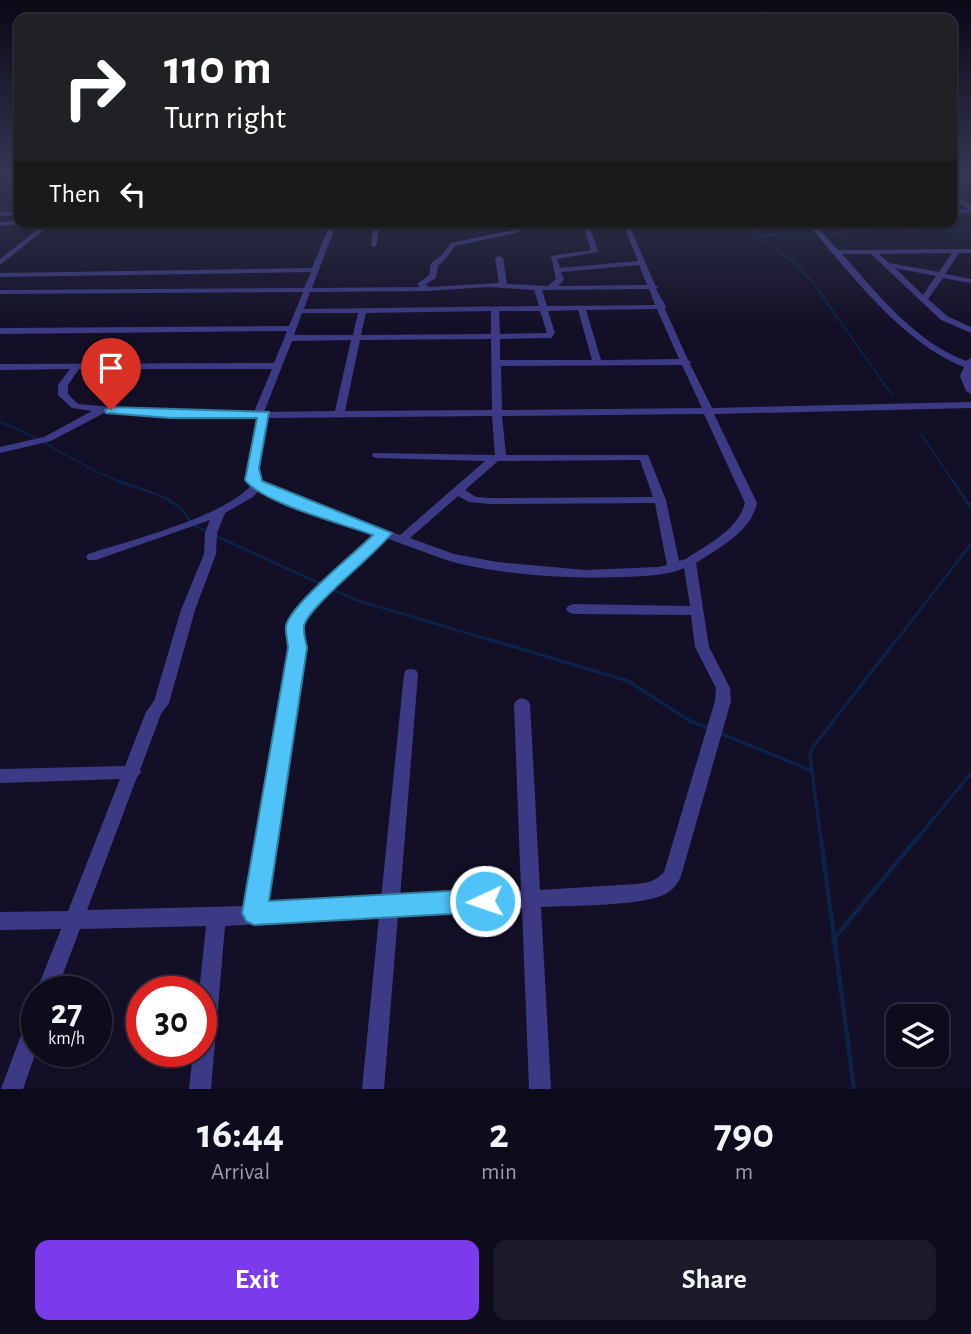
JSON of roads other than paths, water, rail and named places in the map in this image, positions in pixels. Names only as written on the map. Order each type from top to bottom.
[{"type":"street","points":[[0,263],[44,228]]},
{"type":"street","points":[[332,228],[277,366],[261,415],[252,480],[288,499],[402,538],[451,558],[508,568],[585,574],[674,569],[690,562],[737,529],[748,515],[751,503],[628,228]]},
{"type":"street","points":[[374,228],[374,246]]},
{"type":"street","points":[[496,228],[501,233]]},
{"type":"street","points":[[427,289],[421,284],[433,275],[434,265],[446,256],[449,247],[468,238],[517,231],[518,228]]},
{"type":"street","points":[[550,288],[559,282],[553,257],[595,252],[587,228]]},
{"type":"street","points":[[815,228],[923,342],[948,360],[970,362],[966,383],[971,391]]},
{"type":"street","points":[[925,299],[957,251]]},
{"type":"street","points":[[838,252],[971,251]]},
{"type":"street","points":[[873,252],[944,318],[971,330]]},
{"type":"street","points":[[499,258],[503,285]]},
{"type":"street","points":[[556,270],[642,262]]},
{"type":"street","points":[[887,264],[971,281]]},
{"type":"street","points":[[0,275],[315,270]]},
{"type":"street","points":[[0,292],[427,289],[503,285],[537,288],[654,287]]},
{"type":"street","points":[[0,331],[290,333],[356,337],[550,335],[537,288]]},
{"type":"street","points":[[298,312],[662,307]]},
{"type":"street","points":[[582,309],[597,363]]},
{"type":"street","points":[[495,310],[498,458]]},
{"type":"street","points":[[339,414],[362,312]]},
{"type":"street","points":[[496,363],[687,362]]},
{"type":"street","points":[[0,367],[277,366]]},
{"type":"street","points":[[76,367],[63,385],[64,395],[72,405],[170,415],[711,411],[971,405]]},
{"type":"street","points":[[0,450],[47,439],[102,410]]},
{"type":"street","points":[[377,455],[644,457],[660,500],[674,569]]},
{"type":"street","points":[[402,538],[498,458]]},
{"type":"street","points":[[92,557],[219,513],[253,492],[257,485]]},
{"type":"street","points":[[458,491],[466,497],[482,500],[660,500]]},
{"type":"street","points":[[52,976],[71,921],[133,772],[154,712],[161,703],[188,610],[210,554],[211,533],[219,513]]},
{"type":"street","points":[[254,913],[298,648],[295,625],[311,599],[329,588],[384,533]]},
{"type":"street","points":[[0,921],[216,917],[654,891],[672,876],[723,701],[723,688],[702,647],[690,562]]},
{"type":"street","points":[[573,609],[695,611]]},
{"type":"street","points":[[373,1089],[411,674]]},
{"type":"street","points":[[522,704],[540,1089]]},
{"type":"street","points":[[0,776],[133,772]]},
{"type":"street","points":[[200,1089],[216,917]]},
{"type":"street","points":[[12,1089],[21,1063]]},
{"type":"waterway","points":[[750,228],[794,262],[814,284],[892,395]]},
{"type":"waterway","points":[[829,234],[875,229],[971,231]]},
{"type":"waterway","points":[[761,235],[813,234]]},
{"type":"waterway","points":[[0,422],[120,482]]},
{"type":"waterway","points":[[921,434],[954,483]]},
{"type":"waterway","points":[[953,481],[971,508]]},
{"type":"waterway","points":[[120,482],[170,501],[179,507],[191,524],[208,532]]},
{"type":"waterway","points":[[214,535],[323,585]]},
{"type":"waterway","points":[[896,641],[971,544]]},
{"type":"waterway","points":[[329,588],[356,600],[493,641]]},
{"type":"waterway","points":[[488,639],[628,681],[690,721],[708,728]]},
{"type":"waterway","points":[[821,840],[810,755],[813,747],[897,639]]},
{"type":"waterway","points":[[720,733],[812,771]]},
{"type":"waterway","points":[[916,840],[971,773]]},
{"type":"waterway","points":[[821,838],[834,939]]},
{"type":"waterway","points":[[834,939],[917,838]]},
{"type":"waterway","points":[[834,939],[854,1089]]}]
